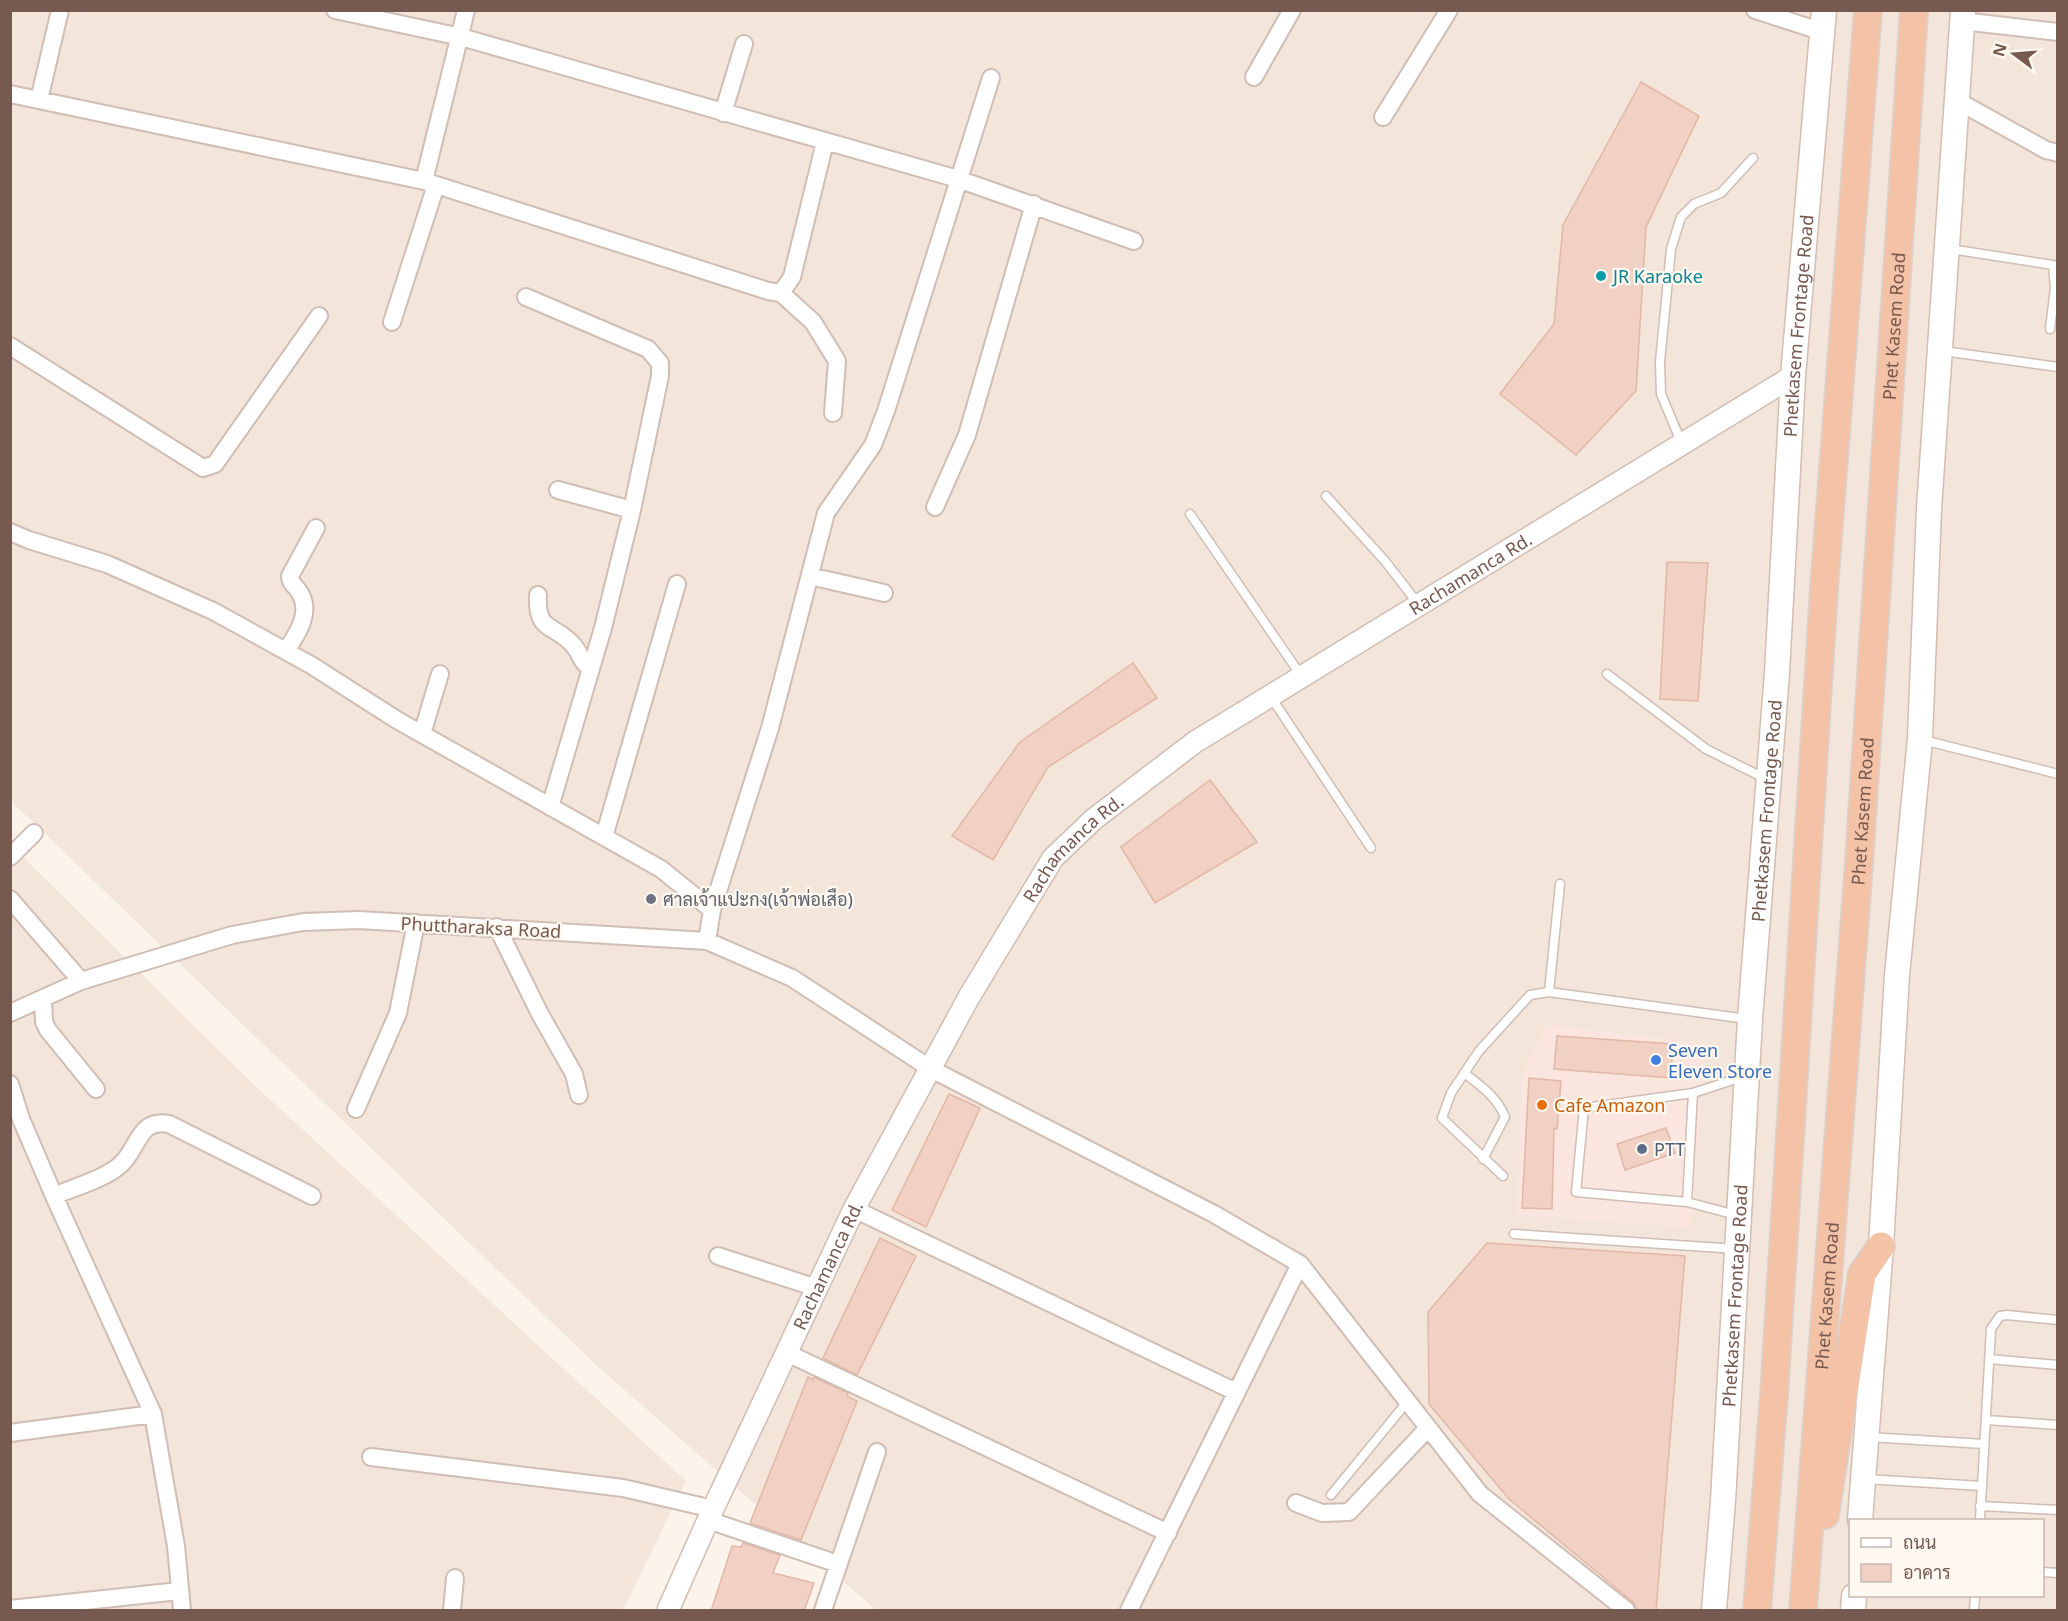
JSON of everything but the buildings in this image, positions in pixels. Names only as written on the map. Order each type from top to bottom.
[{"type":"highway","points":[[1757,1611],[1774,1395],[1824,590],[1868,10]]},
{"type":"highway","name":"Phet Kasem Road","points":[[1803,1611],[1859,863],[1914,10]]},
{"type":"highway","points":[[1806,1566],[1820,1551],[1862,1274],[1881,1246]]},
{"type":"main road","points":[[1860,1519],[1881,1246],[1897,975],[1920,739],[1929,509],[1963,16]]},
{"type":"main road","name":"Phetkasem Frontage Road","points":[[1714,1611],[1750,1019],[1770,780],[1794,376],[1823,21]]},
{"type":"street","points":[[39,100],[60,10]]},
{"type":"street","points":[[335,10],[461,37],[958,179],[1134,241]]},
{"type":"street","points":[[392,322],[430,183],[466,10]]},
{"type":"street","points":[[1254,77],[1292,10]]},
{"type":"street","points":[[1383,117],[1449,10]]},
{"type":"street","points":[[1755,10],[1823,21]]},
{"type":"street","points":[[1963,16],[2058,32]]},
{"type":"street","points":[[723,113],[744,44]]},
{"type":"street","points":[[707,941],[712,910],[770,728],[826,513],[873,445],[886,411],[991,78]]},
{"type":"street","points":[[10,94],[430,183],[757,288],[781,293],[813,322],[837,361],[833,414]]},
{"type":"street","points":[[1956,100],[2046,150],[2058,153]]},
{"type":"street","points":[[781,293],[792,277],[825,142]]},
{"type":"street","points":[[935,507],[967,435],[1034,204]]},
{"type":"street","points":[[526,297],[648,349],[660,363],[660,376],[632,510],[591,669],[550,807]]},
{"type":"street","points":[[10,346],[203,468],[215,464],[319,316]]},
{"type":"street","name":"Rachamanca Rd.","points":[[668,1611],[854,1209],[986,967],[1053,858],[1094,819],[1195,742],[1794,376]]},
{"type":"street","points":[[558,490],[632,510]]},
{"type":"street","points":[[286,651],[298,632],[304,612],[304,601],[290,581],[290,576],[315,528]]},
{"type":"street","points":[[10,532],[125,572],[213,611],[286,651],[422,734],[661,869],[712,910]]},
{"type":"street","points":[[810,576],[884,593]]},
{"type":"street","points":[[604,837],[677,584]]},
{"type":"street","points":[[538,595],[537,609],[543,624],[572,644],[583,664],[591,669]]},
{"type":"street","points":[[422,734],[440,674]]},
{"type":"street","points":[[10,857],[34,834]]},
{"type":"street","points":[[10,898],[81,981]]},
{"type":"street","name":"Phuttharaksa Road","points":[[10,1013],[81,981],[232,934],[303,922],[359,920],[707,941],[792,978],[931,1069],[1214,1214],[1299,1264]]},
{"type":"street","points":[[356,1109],[398,1013],[416,923]]},
{"type":"street","points":[[497,927],[540,1014],[574,1074],[579,1095]]},
{"type":"street","points":[[43,999],[44,1022],[48,1030],[96,1089]]},
{"type":"street","points":[[10,1084],[21,1119],[54,1196],[153,1414],[176,1546],[182,1611]]},
{"type":"street","points":[[54,1196],[118,1167],[148,1126],[158,1122],[169,1124],[312,1196]]},
{"type":"street","points":[[854,1209],[1236,1392]]},
{"type":"street","points":[[718,1256],[817,1288]]},
{"type":"street","points":[[1129,1611],[1299,1264],[1480,1494],[1626,1611]]},
{"type":"street","points":[[787,1353],[1168,1533]]},
{"type":"street","points":[[10,1433],[153,1414]]},
{"type":"street","points":[[1296,1503],[1322,1513],[1349,1512],[1428,1428]]},
{"type":"street","points":[[823,1611],[877,1452]]},
{"type":"street","points":[[372,1457],[623,1488],[711,1514],[838,1564]]},
{"type":"street","points":[[452,1611],[455,1578]]},
{"type":"street","points":[[10,1609],[179,1591]]},
{"type":"lane","points":[[1682,444],[1661,394],[1660,362],[1671,249],[1682,217],[1694,204],[1721,193],[1754,158]]},
{"type":"lane","points":[[1946,249],[2053,266],[2055,288],[2050,329]]},
{"type":"lane","points":[[1940,350],[2058,367]]},
{"type":"lane","points":[[1326,496],[1385,561],[1420,605]]},
{"type":"lane","points":[[1190,514],[1302,678]]},
{"type":"lane","points":[[1607,674],[1706,749],[1770,780]]},
{"type":"lane","points":[[1271,697],[1371,848]]},
{"type":"lane","points":[[1920,739],[2058,774]]},
{"type":"lane","points":[[1549,992],[1560,884]]},
{"type":"lane","points":[[1503,1176],[1442,1118],[1451,1093],[1479,1051],[1530,995],[1549,992],[1750,1019]]},
{"type":"lane","points":[[1464,1073],[1487,1090],[1499,1104],[1505,1117],[1483,1159]]},
{"type":"lane","points":[[1739,1216],[1687,1202],[1576,1192],[1584,1108],[1693,1093],[1748,1075]]},
{"type":"lane","points":[[1687,1202],[1693,1093]]},
{"type":"lane","points":[[1514,1234],[1737,1249]]},
{"type":"lane","points":[[1980,1519],[1991,1329],[2000,1317],[2007,1315],[2058,1320]]},
{"type":"lane","points":[[1989,1359],[2058,1365]]},
{"type":"lane","points":[[1331,1495],[1407,1402]]},
{"type":"lane","points":[[1986,1420],[2058,1425]]},
{"type":"lane","points":[[1865,1437],[1984,1444]]},
{"type":"lane","points":[[1862,1479],[1982,1486]]},
{"type":"lane","points":[[1980,1506],[2058,1510]]},
{"type":"shaded area","points":[[10,11],[2057,11],[2057,1610],[876,1610],[596,1365],[11,801]]},
{"type":"shaded area","points":[[10,844],[250,1081],[686,1481],[623,1610],[11,1610]]},
{"type":"shaded area","points":[[1546,1025],[1705,1043],[1691,1228],[1517,1215],[1522,1075]]},
{"type":"place","name":"JR Karaoke","points":[[1601,276]]},
{"type":"place","name":"ศาลเจ้าแปะกง(เจ้าพ่อเสือ)","points":[[651,899]]},
{"type":"place","name":"Seven Eleven Store","points":[[1656,1060]]},
{"type":"place","name":"Cafe Amazon","points":[[1542,1105]]},
{"type":"place","name":"PTT","points":[[1642,1149]]}]
